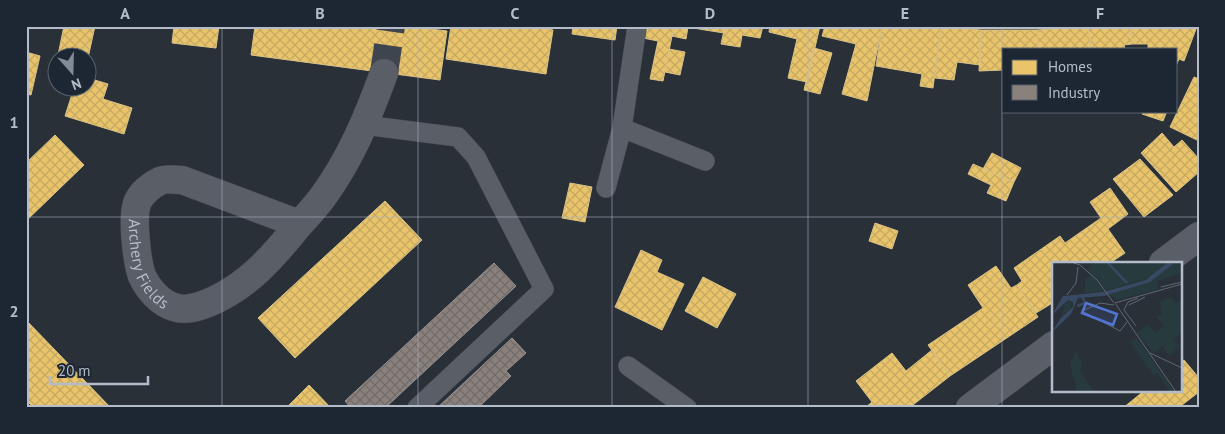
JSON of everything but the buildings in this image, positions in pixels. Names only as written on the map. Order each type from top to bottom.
[{"type":"street","name":"Archery Fields","points":[[300,224],[182,180],[162,180],[147,190],[138,201],[135,215],[142,274],[156,296],[172,307],[191,308],[202,306],[232,291],[254,276],[300,224],[322,199],[364,125],[384,73]]},
{"type":"street","points":[[1164,262],[1199,236]]},
{"type":"street","points":[[970,408],[1052,346]]},
{"type":"lane","points":[[606,188],[622,128],[637,26]]},
{"type":"lane","points":[[364,125],[458,137],[476,157],[544,289],[417,408]]},
{"type":"lane","points":[[622,128],[705,161]]},
{"type":"lane","points":[[628,366],[687,408]]},
{"type":"tunnel","points":[[384,73],[391,26]]}]
